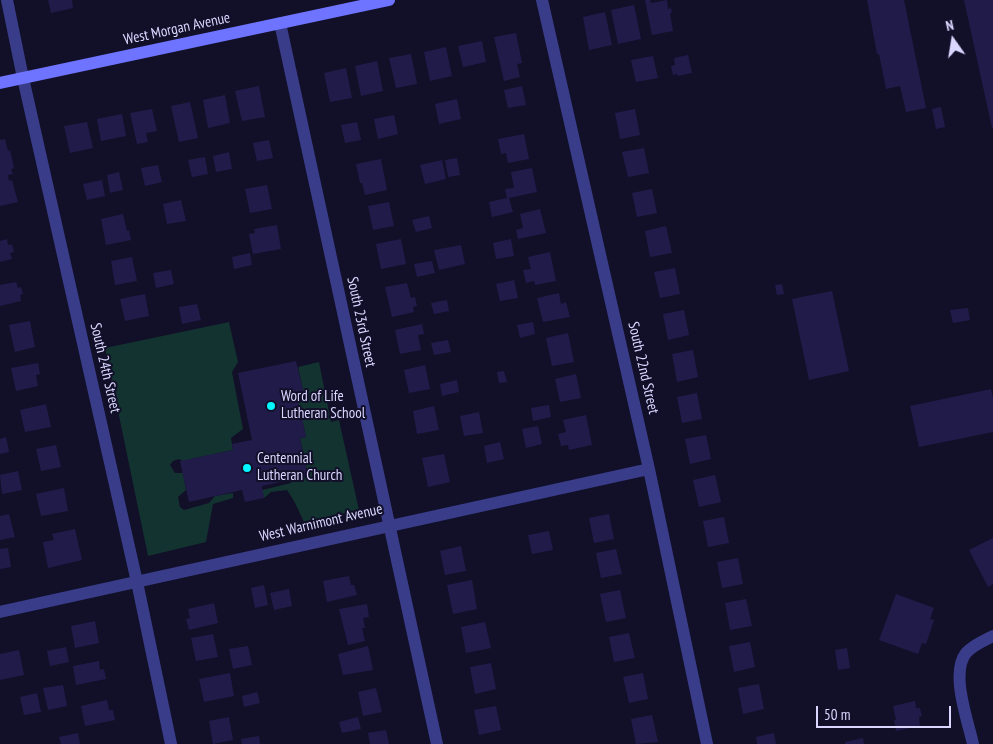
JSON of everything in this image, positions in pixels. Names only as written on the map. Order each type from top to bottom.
[{"type":"street","name":"South 24th Street","points":[[7,0],[137,582],[171,744]]},
{"type":"street","name":"West Morgan Avenue","points":[[0,83],[389,0]]},
{"type":"street","name":"South 22nd Street","points":[[542,0],[649,469],[707,744]]},
{"type":"street","name":"South 23rd Street","points":[[280,24],[437,744]]},
{"type":"street","name":"West Warnimont Avenue","points":[[0,612],[649,469]]},
{"type":"street","points":[[973,744],[958,674],[967,652],[993,636]]},
{"type":"green space","points":[[229,322],[238,362],[232,372],[243,429],[231,438],[233,450],[183,461],[179,459],[173,461],[170,465],[175,473],[183,473],[186,490],[178,497],[180,507],[184,510],[209,503],[215,496],[233,493],[233,498],[213,504],[206,542],[148,556],[105,348]]},
{"type":"green space","points":[[319,362],[331,422],[339,420],[359,510],[304,522],[287,490],[271,492],[264,498],[262,490],[291,483],[291,480],[308,476],[300,438],[306,437],[297,395],[304,394],[298,367]]},
{"type":"building","points":[[48,0],[72,0],[73,8],[51,13]]},
{"type":"building","points":[[645,0],[650,0],[651,3],[667,0],[668,9],[671,8],[672,13],[670,13],[673,31],[652,35]]},
{"type":"building","points":[[867,0],[904,0],[926,108],[906,112],[900,86],[886,89]]},
{"type":"building","points":[[964,0],[993,0],[993,128],[992,128]]},
{"type":"building","points":[[634,5],[641,39],[618,44],[611,10]]},
{"type":"building","points":[[605,12],[612,45],[589,50],[583,17]]},
{"type":"building","points":[[516,33],[522,63],[517,64],[520,77],[504,81],[494,37]]},
{"type":"building","points":[[482,41],[486,62],[463,67],[458,46]]},
{"type":"building","points":[[446,47],[452,76],[430,81],[424,52]]},
{"type":"building","points":[[411,54],[417,84],[396,88],[389,58]]},
{"type":"building","points":[[688,55],[692,73],[678,76],[677,74],[673,75],[671,66],[675,65],[674,58]]},
{"type":"building","points":[[653,56],[658,78],[636,82],[631,60]]},
{"type":"building","points":[[377,61],[383,91],[361,96],[355,66]]},
{"type":"building","points":[[346,68],[352,98],[330,102],[324,73]]},
{"type":"building","points":[[259,86],[265,117],[242,121],[235,91]]},
{"type":"building","points":[[522,86],[526,105],[508,108],[504,90]]},
{"type":"building","points":[[225,95],[230,123],[208,128],[203,100]]},
{"type":"building","points":[[457,99],[461,119],[439,124],[435,104]]},
{"type":"building","points":[[190,102],[198,138],[179,142],[171,106]]},
{"type":"building","points":[[941,107],[945,127],[936,129],[932,109]]},
{"type":"building","points":[[152,109],[157,131],[146,133],[148,142],[137,144],[130,113]]},
{"type":"building","points":[[635,109],[640,135],[620,139],[615,113]]},
{"type":"building","points":[[122,114],[126,136],[101,141],[97,119]]},
{"type":"building","points":[[394,115],[398,134],[378,139],[374,119]]},
{"type":"building","points":[[87,122],[93,148],[70,153],[64,126]]},
{"type":"building","points":[[357,122],[361,140],[345,143],[341,125]]},
{"type":"building","points":[[524,134],[529,159],[508,163],[506,153],[501,154],[498,139]]},
{"type":"building","points":[[5,139],[8,151],[10,150],[14,168],[11,169],[13,174],[8,175],[9,181],[12,180],[18,202],[0,206],[0,140]]},
{"type":"building","points":[[269,140],[273,158],[257,161],[253,143]]},
{"type":"building","points":[[644,148],[649,173],[628,177],[622,152]]},
{"type":"building","points":[[229,152],[232,169],[216,172],[213,156]]},
{"type":"building","points":[[205,157],[208,174],[192,177],[188,160]]},
{"type":"building","points":[[457,158],[460,175],[448,177],[445,160]]},
{"type":"building","points":[[381,159],[387,190],[365,195],[356,164]]},
{"type":"building","points":[[442,160],[446,179],[425,184],[420,165]]},
{"type":"building","points":[[158,165],[162,182],[145,186],[141,168]]},
{"type":"building","points":[[532,168],[537,192],[509,198],[513,212],[492,217],[489,202],[507,198],[505,189],[514,188],[511,172]]},
{"type":"building","points":[[119,172],[123,190],[110,193],[107,175]]},
{"type":"building","points":[[102,180],[105,196],[87,200],[83,184]]},
{"type":"building","points":[[267,185],[272,209],[250,213],[245,189]]},
{"type":"building","points":[[652,189],[657,213],[637,217],[632,193]]},
{"type":"building","points":[[181,200],[186,221],[167,224],[163,204]]},
{"type":"building","points":[[389,202],[394,226],[373,230],[368,206]]},
{"type":"building","points":[[540,209],[546,233],[518,239],[516,230],[523,228],[520,214]]},
{"type":"building","points":[[123,214],[131,240],[106,245],[101,219]]},
{"type":"building","points":[[429,216],[432,228],[416,232],[412,220]]},
{"type":"building","points":[[277,225],[281,249],[253,254],[249,234],[255,233],[254,229]]},
{"type":"building","points":[[666,226],[672,253],[650,257],[645,231]]},
{"type":"building","points":[[7,239],[8,245],[12,244],[14,252],[10,253],[12,259],[0,262],[0,241]]},
{"type":"building","points":[[401,239],[406,264],[381,269],[376,244]]},
{"type":"building","points":[[511,239],[514,256],[496,259],[493,243]]},
{"type":"building","points":[[461,245],[465,264],[439,270],[434,250]]},
{"type":"building","points":[[550,252],[556,281],[535,285],[534,281],[526,283],[523,270],[531,269],[528,257]]},
{"type":"building","points":[[250,253],[252,265],[234,269],[232,257]]},
{"type":"building","points":[[132,257],[137,281],[115,285],[111,261]]},
{"type":"building","points":[[432,261],[435,273],[417,277],[414,264]]},
{"type":"building","points":[[675,268],[680,294],[660,298],[654,272]]},
{"type":"building","points":[[171,270],[174,284],[156,288],[153,273]]},
{"type":"building","points":[[514,280],[518,298],[500,301],[496,284]]},
{"type":"building","points":[[16,282],[18,288],[21,287],[23,294],[20,295],[21,301],[0,306],[0,285]]},
{"type":"building","points":[[407,283],[411,298],[415,297],[417,306],[413,307],[414,312],[392,317],[385,287]]},
{"type":"building","points":[[782,284],[784,294],[777,295],[775,285]]},
{"type":"building","points":[[832,291],[849,371],[809,380],[792,299]]},
{"type":"building","points":[[559,293],[561,304],[566,302],[570,317],[543,322],[537,298]]},
{"type":"building","points":[[145,294],[149,316],[125,321],[120,299]]},
{"type":"building","points":[[447,300],[449,311],[434,314],[431,303]]},
{"type":"building","points":[[197,304],[201,320],[182,324],[179,307]]},
{"type":"building","points":[[968,308],[970,320],[953,323],[950,310]]},
{"type":"building","points":[[684,310],[689,335],[668,340],[663,314]]},
{"type":"building","points":[[30,321],[35,347],[15,352],[9,325]]},
{"type":"building","points":[[533,322],[535,334],[520,338],[517,325]]},
{"type":"building","points":[[422,324],[424,334],[418,335],[421,350],[400,354],[395,330]]},
{"type":"building","points":[[568,333],[574,362],[552,366],[546,338]]},
{"type":"building","points":[[448,340],[451,352],[434,355],[431,343]]},
{"type":"building","points":[[693,350],[698,377],[677,382],[672,354]]},
{"type":"building","points":[[296,361],[304,394],[297,395],[306,437],[300,438],[308,476],[262,486],[264,498],[245,502],[242,490],[189,502],[180,461],[233,450],[232,444],[252,440],[238,373]]},
{"type":"building","points":[[38,363],[40,374],[36,375],[38,386],[16,391],[11,368]]},
{"type":"building","points":[[425,365],[430,389],[409,393],[404,370]]},
{"type":"building","points":[[504,371],[507,382],[499,383],[497,372]]},
{"type":"building","points":[[576,374],[581,398],[560,402],[555,379]]},
{"type":"building","points":[[457,380],[459,392],[442,396],[440,384]]},
{"type":"building","points":[[991,389],[993,399],[993,432],[919,447],[910,406]]},
{"type":"building","points":[[697,393],[702,419],[682,423],[677,397]]},
{"type":"building","points":[[46,404],[51,427],[25,432],[20,410]]},
{"type":"building","points":[[549,405],[551,417],[533,421],[531,408]]},
{"type":"building","points":[[434,406],[439,430],[417,434],[413,411]]},
{"type":"building","points":[[479,412],[483,433],[464,436],[460,416]]},
{"type":"building","points":[[586,415],[592,445],[569,450],[568,445],[561,446],[558,434],[566,432],[563,420]]},
{"type":"building","points":[[538,426],[542,444],[526,448],[522,429]]},
{"type":"building","points":[[706,435],[711,459],[690,464],[685,439]]},
{"type":"building","points":[[6,437],[9,452],[0,454],[0,439]]},
{"type":"building","points":[[500,442],[504,459],[487,463],[484,446]]},
{"type":"building","points":[[56,445],[61,467],[41,471],[36,449]]},
{"type":"building","points":[[444,454],[450,482],[428,487],[422,458]]},
{"type":"building","points":[[18,471],[22,490],[2,494],[0,475]]},
{"type":"building","points":[[715,475],[721,502],[699,507],[693,480]]},
{"type":"building","points":[[64,488],[68,511],[41,516],[36,494]]},
{"type":"building","points":[[9,514],[15,537],[0,540],[0,516]]},
{"type":"building","points":[[609,514],[614,539],[594,543],[589,518]]},
{"type":"building","points":[[724,517],[729,543],[708,547],[703,521]]},
{"type":"building","points":[[75,529],[82,560],[48,568],[43,542],[54,540],[52,534]]},
{"type":"building","points":[[549,531],[553,550],[532,554],[528,535]]},
{"type":"building","points":[[993,538],[993,584],[988,587],[969,550]]},
{"type":"building","points":[[461,546],[466,571],[445,575],[440,551]]},
{"type":"building","points":[[8,548],[11,567],[0,569],[0,549]]},
{"type":"building","points":[[616,549],[622,574],[601,578],[596,553]]},
{"type":"building","points":[[738,558],[743,584],[722,588],[717,562]]},
{"type":"building","points":[[349,576],[351,585],[354,585],[357,595],[327,602],[323,581]]},
{"type":"building","points":[[472,580],[477,609],[453,614],[447,585]]},
{"type":"building","points":[[264,585],[268,605],[255,608],[251,588]]},
{"type":"building","points":[[289,589],[292,606],[274,610],[270,593]]},
{"type":"building","points":[[620,590],[626,618],[606,622],[600,594]]},
{"type":"building","points":[[896,594],[934,608],[930,619],[934,620],[926,644],[922,643],[918,654],[879,640]]},
{"type":"building","points":[[746,599],[752,626],[730,630],[725,603]]},
{"type":"building","points":[[214,603],[218,623],[189,630],[186,619],[190,618],[188,609]]},
{"type":"building","points":[[367,604],[369,617],[363,618],[365,628],[362,628],[365,641],[348,645],[339,609]]},
{"type":"building","points":[[95,621],[99,643],[75,648],[71,626]]},
{"type":"building","points":[[485,622],[491,648],[466,653],[461,627]]},
{"type":"building","points":[[629,633],[635,658],[614,662],[609,637]]},
{"type":"building","points":[[213,634],[218,657],[196,661],[191,638]]},
{"type":"building","points":[[750,642],[755,667],[734,672],[729,646]]},
{"type":"building","points":[[248,646],[252,665],[233,669],[229,649]]},
{"type":"building","points":[[368,646],[373,670],[343,675],[338,654]]},
{"type":"building","points":[[66,647],[69,662],[50,666],[47,651]]},
{"type":"building","points":[[847,648],[850,668],[838,670],[835,650]]},
{"type":"building","points":[[19,650],[24,675],[0,680],[0,654]]},
{"type":"building","points":[[99,661],[100,670],[104,669],[106,679],[76,685],[73,666]]},
{"type":"building","points":[[491,663],[496,689],[475,694],[470,667]]},
{"type":"building","points":[[230,673],[234,696],[204,702],[199,679]]},
{"type":"building","points":[[643,673],[648,699],[629,703],[623,677]]},
{"type":"building","points":[[759,684],[764,709],[743,714],[738,688]]},
{"type":"building","points":[[63,685],[67,706],[48,710],[43,688]]},
{"type":"building","points":[[376,688],[382,712],[363,716],[358,692]]},
{"type":"building","points":[[257,692],[260,703],[244,707],[242,696]]},
{"type":"building","points":[[37,693],[41,712],[24,715],[20,697]]},
{"type":"building","points":[[107,700],[109,710],[113,710],[115,720],[85,726],[81,706]]},
{"type":"building","points":[[915,701],[916,708],[920,708],[922,716],[919,717],[920,726],[896,731],[893,706]]},
{"type":"building","points":[[496,706],[501,730],[479,735],[474,710]]},
{"type":"building","points":[[652,715],[658,742],[636,744],[631,719]]},
{"type":"building","points":[[229,717],[233,740],[213,744],[209,721]]},
{"type":"building","points":[[358,717],[361,729],[342,733],[339,722]]},
{"type":"building","points":[[386,730],[389,744],[370,744],[368,733]]},
{"type":"building","points":[[78,733],[80,744],[61,744],[59,737]]},
{"type":"building","points":[[774,733],[776,744],[757,744],[756,737]]},
{"type":"building","points":[[259,736],[260,744],[242,744],[241,739]]},
{"type":"building","points":[[863,738],[864,744],[845,744],[845,742]]},
{"type":"place","name":"Word of Life Lutheran School","points":[[271,406]]},
{"type":"place","name":"Centennial Lutheran Church","points":[[247,468]]}]
